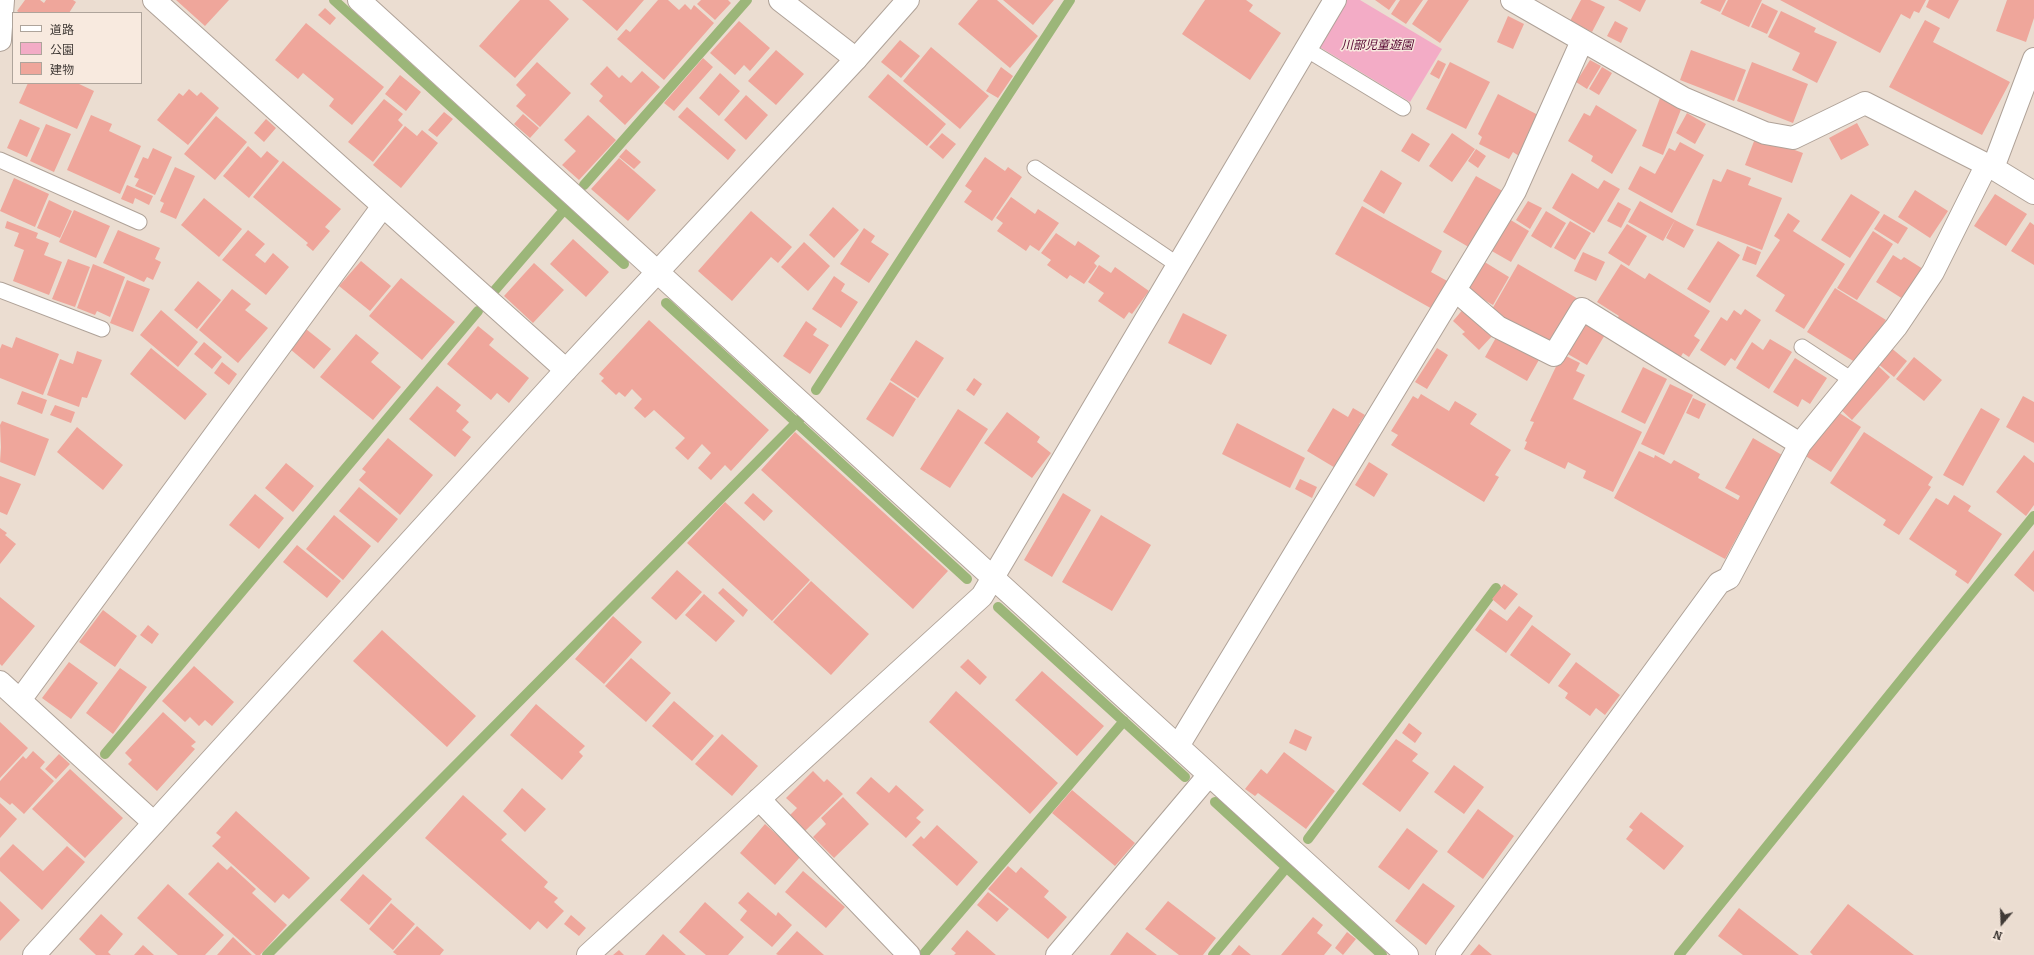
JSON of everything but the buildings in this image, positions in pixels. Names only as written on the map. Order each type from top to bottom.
[{"type":"street","points":[[0,40],[3,0]]},
{"type":"street","points":[[154,0],[566,370]]},
{"type":"street","points":[[359,0],[1407,955]]},
{"type":"street","points":[[780,0],[856,60]]},
{"type":"street","points":[[34,955],[566,370],[659,273],[856,60],[908,0]]},
{"type":"street","points":[[588,955],[982,596],[1335,0]]},
{"type":"street","points":[[1512,0],[1683,98],[1765,133],[1793,138],[1865,103],[1990,166],[2034,193]]},
{"type":"street","points":[[1178,746],[1515,191],[1582,41]]},
{"type":"street","points":[[1447,955],[1719,583],[1728,578],[1800,444],[1896,327],[1933,272],[1990,166],[2034,59]]},
{"type":"street","points":[[20,700],[383,206]]},
{"type":"street","points":[[1455,290],[1498,327],[1554,355],[1582,309],[1800,444]]},
{"type":"street","points":[[0,682],[154,823]]},
{"type":"street","points":[[1057,955],[1209,775]]},
{"type":"street","points":[[759,799],[909,955]]},
{"type":"lane","points":[[1306,49],[1403,108]]},
{"type":"lane","points":[[0,160],[139,222]]},
{"type":"lane","points":[[1036,168],[1178,265]]},
{"type":"lane","points":[[0,290],[102,329]]},
{"type":"lane","points":[[1802,347],[1852,380]]},
{"type":"green space","name":"川部児童遊園","points":[[1346,0],[1360,0],[1442,49],[1410,102],[1318,46]]},
{"type":"waterway","points":[[334,0],[624,264]]},
{"type":"waterway","points":[[584,185],[747,0]]},
{"type":"waterway","points":[[816,390],[1070,0]]},
{"type":"waterway","points":[[495,290],[564,210]]},
{"type":"waterway","points":[[666,303],[967,579]]},
{"type":"waterway","points":[[105,754],[478,311]]},
{"type":"waterway","points":[[267,955],[800,419]]},
{"type":"waterway","points":[[1679,955],[2034,516]]},
{"type":"waterway","points":[[1308,839],[1496,588]]},
{"type":"waterway","points":[[998,607],[1185,777]]},
{"type":"waterway","points":[[923,955],[1124,721]]},
{"type":"waterway","points":[[1215,802],[1382,955]]},
{"type":"waterway","points":[[1213,955],[1286,868]]}]
